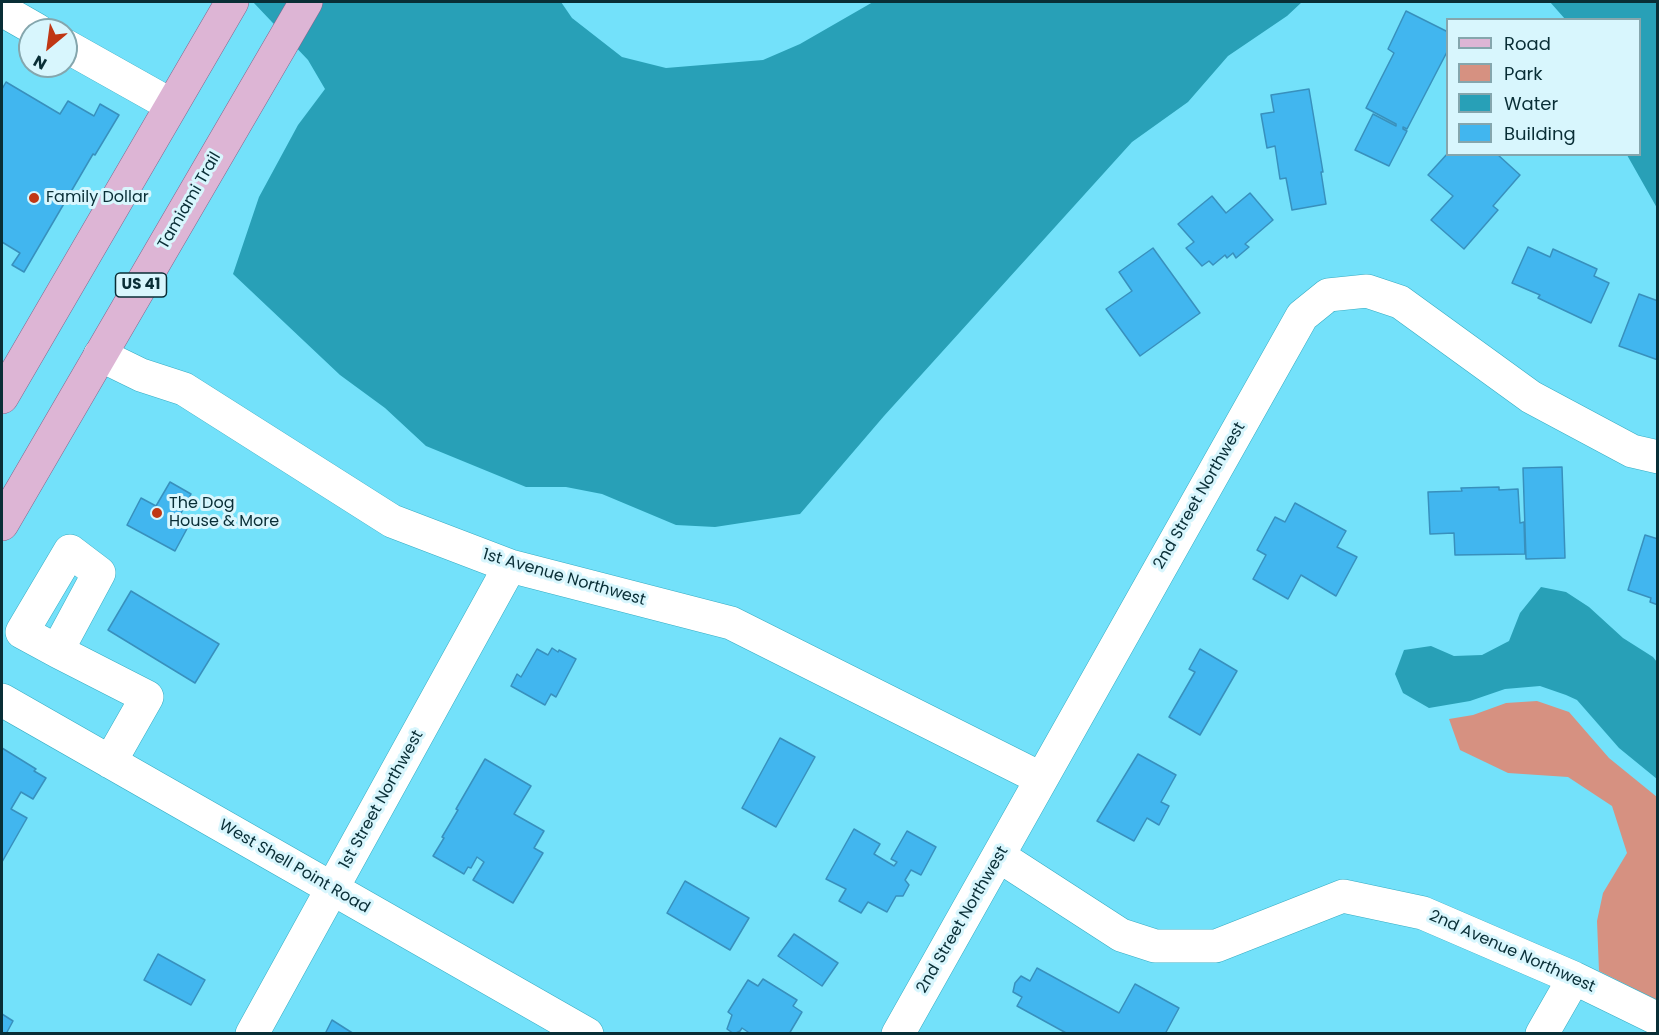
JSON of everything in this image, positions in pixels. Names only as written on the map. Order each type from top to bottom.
[{"type":"main road","name":"Tamiami Trail","points":[[2,524],[306,2]]},
{"type":"main road","points":[[2,397],[229,6]]},
{"type":"street","points":[[2,10],[18,19]]},
{"type":"street","points":[[78,53],[171,105]]},
{"type":"street","name":"2nd Street Northwest","points":[[898,1034],[1302,316],[1328,295],[1367,291],[1400,302],[1531,397],[1632,452],[1658,457]]},
{"type":"street","name":"1st Avenue Northwest","points":[[100,355],[141,375],[184,389],[392,521],[510,566],[731,623],[1040,778]]},
{"type":"street","name":"1st Street Northwest","points":[[252,1034],[510,566]]},
{"type":"street","points":[[57,651],[147,697],[110,762]]},
{"type":"street","name":"West Shell Point Road","points":[[2,700],[587,1034]]},
{"type":"street","name":"2nd Avenue Northwest","points":[[999,856],[1121,935],[1155,946],[1216,946],[1343,896],[1423,913],[1574,978],[1658,1019]]},
{"type":"street","points":[[1542,1034],[1574,978]]},
{"type":"green space","points":[[1537,701],[1569,712],[1609,758],[1657,797],[1657,1000],[1599,971],[1597,921],[1603,893],[1627,853],[1612,806],[1568,777],[1508,773],[1460,750],[1449,719],[1473,715],[1506,703]]},
{"type":"water","points":[[253,2],[561,2],[572,18],[622,57],[666,68],[763,60],[800,44],[873,2],[1302,2],[1287,16],[1228,56],[1188,102],[1132,142],[884,416],[800,514],[715,527],[676,525],[602,494],[566,487],[526,487],[426,446],[385,408],[340,375],[233,274],[259,197],[298,125],[325,89],[308,60]]},
{"type":"water","points":[[1550,2],[1657,2],[1657,208],[1628,156],[1641,156],[1641,18],[1564,18]]},
{"type":"water","points":[[1541,587],[1566,592],[1589,607],[1623,638],[1657,662],[1657,779],[1619,748],[1577,700],[1540,686],[1505,689],[1470,701],[1429,708],[1403,693],[1395,674],[1404,650],[1431,646],[1454,656],[1482,655],[1509,641],[1520,613]]},
{"type":"building","points":[[1406,11],[1446,31],[1446,54],[1407,129],[1403,127],[1407,131],[1389,166],[1355,150],[1373,114],[1396,126],[1366,108],[1394,53],[1388,49]]},
{"type":"building","name":"Family Dollar","points":[[6,82],[60,114],[68,101],[94,116],[100,104],[119,115],[95,155],[93,154],[24,272],[12,265],[20,253],[2,242],[2,89]]},
{"type":"building","points":[[1309,89],[1326,204],[1292,210],[1286,178],[1280,179],[1275,146],[1267,148],[1261,114],[1274,112],[1271,95]]},
{"type":"building","points":[[1446,155],[1499,156],[1520,175],[1493,206],[1498,210],[1464,249],[1431,220],[1453,196],[1428,175]]},
{"type":"building","points":[[1250,193],[1273,220],[1245,244],[1249,247],[1236,258],[1233,253],[1227,258],[1225,255],[1213,265],[1209,261],[1202,266],[1186,248],[1194,242],[1178,224],[1212,196],[1226,213]]},
{"type":"building","points":[[1528,247],[1550,257],[1553,249],[1597,269],[1594,276],[1609,283],[1591,323],[1538,298],[1540,295],[1512,283]]},
{"type":"building","points":[[1153,248],[1200,313],[1140,356],[1106,309],[1132,291],[1119,272]]},
{"type":"building","points":[[1639,294],[1658,301],[1658,360],[1619,346]]},
{"type":"building","points":[[1562,467],[1565,558],[1526,559],[1523,468]]},
{"type":"building","name":"The Dog House & More","points":[[170,482],[191,494],[178,519],[189,525],[175,551],[127,525],[141,498],[156,506]]},
{"type":"building","points":[[1499,487],[1499,490],[1518,489],[1520,523],[1524,522],[1525,554],[1455,555],[1454,533],[1430,534],[1428,492]]},
{"type":"building","points":[[1295,503],[1346,531],[1337,547],[1357,557],[1336,596],[1301,575],[1288,599],[1253,579],[1266,555],[1257,550],[1275,517],[1285,522]]},
{"type":"building","points":[[1645,535],[1658,539],[1658,605],[1650,602],[1651,598],[1628,590]]},
{"type":"building","points":[[131,591],[219,644],[195,683],[108,630]]},
{"type":"building","points":[[552,648],[576,659],[556,697],[551,694],[545,705],[511,686],[517,674],[521,677],[537,649],[548,655]]},
{"type":"building","points":[[1200,649],[1237,671],[1200,735],[1169,717],[1195,672],[1189,669]]},
{"type":"building","points":[[780,738],[815,757],[776,827],[742,808]]},
{"type":"building","points":[[2,748],[36,769],[34,771],[46,778],[33,799],[21,792],[11,809],[27,818],[2,862]]},
{"type":"building","points":[[1138,754],[1176,775],[1161,802],[1169,806],[1159,825],[1147,818],[1134,841],[1097,821]]},
{"type":"building","points":[[485,759],[531,786],[514,814],[544,831],[534,848],[543,853],[513,903],[473,880],[484,862],[477,857],[471,868],[468,867],[464,874],[433,856],[458,810],[456,809]]},
{"type":"building","points":[[854,829],[880,844],[874,854],[894,866],[897,862],[891,859],[907,831],[936,847],[921,875],[911,870],[905,880],[909,885],[903,896],[896,896],[887,912],[868,902],[861,913],[839,901],[846,889],[826,879]]},
{"type":"building","points":[[685,881],[749,918],[730,950],[667,913]]},
{"type":"building","points":[[794,934],[838,963],[822,986],[778,956]]},
{"type":"building","points":[[158,954],[205,980],[191,1005],[144,980]]},
{"type":"building","points":[[1037,968],[1119,1013],[1135,984],[1179,1008],[1165,1034],[1068,1034],[1017,1006],[1022,997],[1013,992],[1015,983],[1021,976],[1030,981]]},
{"type":"building","points":[[763,979],[797,1000],[793,1006],[802,1012],[789,1034],[747,1034],[748,1032],[742,1028],[734,1034],[727,1029],[732,1015],[728,1012],[748,980],[758,986]]},
{"type":"building","points":[[2,1014],[13,1021],[6,1034],[2,1034]]},
{"type":"building","points":[[332,1020],[354,1034],[325,1034]]},
{"type":"place","name":"Family Dollar","points":[[34,198]]},
{"type":"place","name":"The Dog House & More","points":[[157,513]]}]
